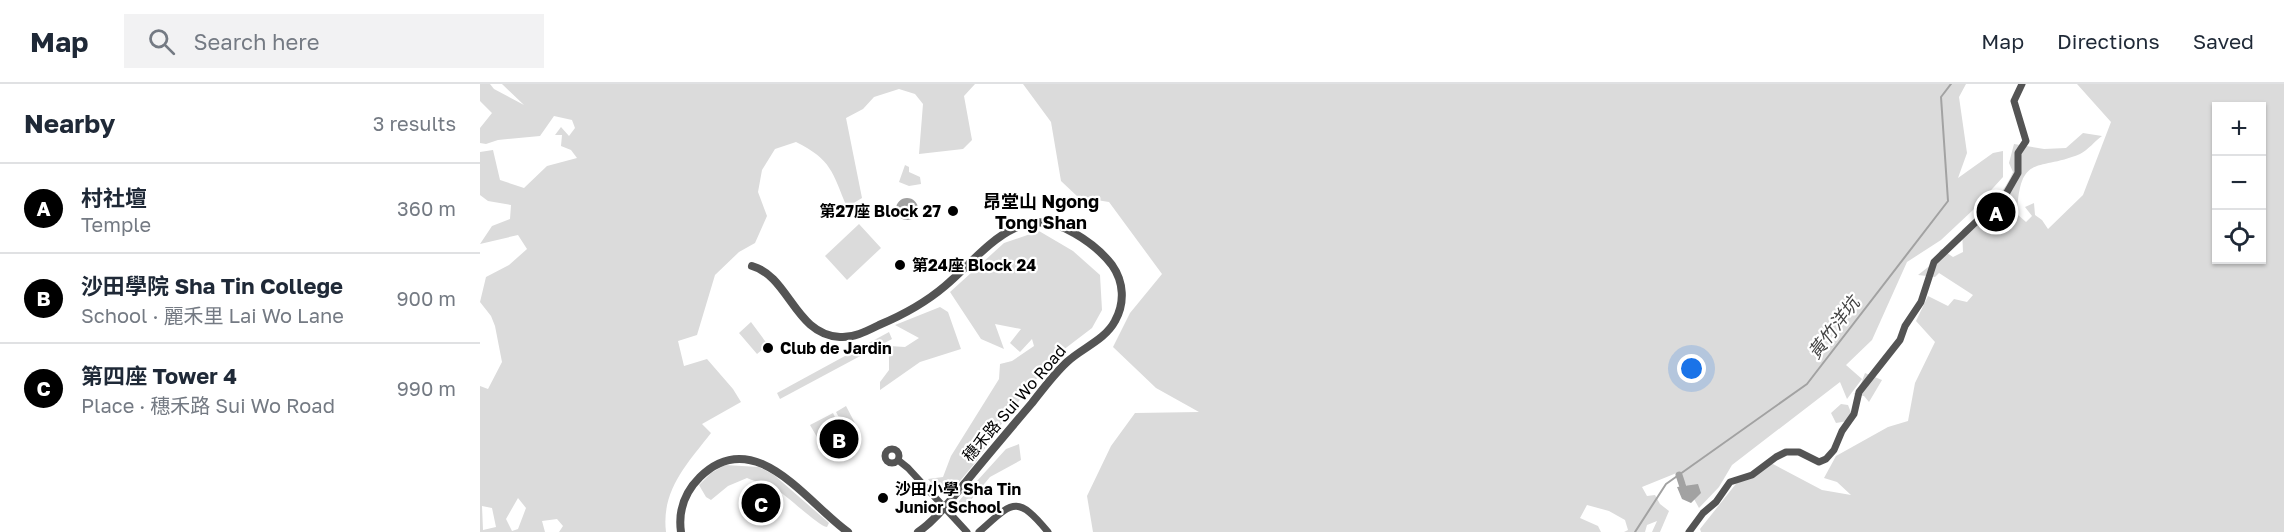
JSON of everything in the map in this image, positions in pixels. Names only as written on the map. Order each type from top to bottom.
[{"type":"street","points":[[1689,532],[1703,513],[1716,502],[1730,482],[1752,475],[1786,452],[1799,452],[1820,462],[1834,450],[1842,431],[1854,414],[1859,392],[1896,346],[1919,304],[1934,262],[1978,220],[1998,206],[2016,177],[2018,153],[2026,141],[2014,101],[2022,84]]},
{"type":"street","name":"穗禾路 Sui Wo Road","points":[[752,266],[764,271],[811,327],[825,334],[841,337],[858,334],[911,310],[945,286],[1000,237],[1027,223],[1041,222],[1060,226],[1087,242],[1110,263],[1118,276],[1122,294],[1120,307],[1112,325],[1103,336],[1062,367],[944,507],[918,532]]},
{"type":"street","points":[[681,532],[681,510],[694,483],[713,467],[740,460],[759,462],[779,472],[848,532]]},
{"type":"street","points":[[898,460],[967,532]]},
{"type":"street","points":[[979,532],[1009,506],[1018,506],[1029,511],[1048,532]]},
{"type":"shaded area","points":[[480,84],[490,84],[494,89],[524,105],[502,84],[975,84],[964,96],[972,140],[963,149],[919,154],[923,104],[915,94],[899,89],[874,97],[863,109],[846,118],[862,198],[847,207],[829,168],[817,155],[796,142],[775,149],[762,170],[758,192],[767,216],[755,243],[739,252],[715,275],[697,335],[678,341],[684,366],[707,359],[741,402],[702,424],[711,433],[685,467],[672,490],[666,517],[666,532],[559,532],[563,526],[557,519],[542,521],[545,532],[480,532],[480,386],[488,389],[502,362],[495,326],[491,316],[480,302],[486,277],[509,265],[527,249],[518,235],[480,244],[492,226],[510,219],[511,205],[488,201],[480,195],[480,152],[493,150],[500,180],[524,188],[547,166],[577,158],[571,150],[561,146],[562,135],[555,135],[561,127],[569,136],[575,128],[572,120],[554,116],[540,136],[480,143],[480,128],[492,113],[480,101]],"holes":[[[518,498],[526,508],[518,529],[512,531],[506,519]],[[482,506],[492,508],[496,527],[483,530]]]},
{"type":"shaded area","points":[[1023,84],[1966,84],[1959,97],[1967,153],[1958,178],[1993,153],[2003,151],[2003,177],[1941,240],[1907,262],[1872,340],[1846,365],[1862,379],[1847,399],[1840,382],[1732,465],[1719,487],[1699,508],[1679,472],[1642,487],[1647,496],[1655,495],[1660,504],[1669,511],[1660,532],[1652,532],[1657,521],[1647,525],[1645,532],[1624,532],[1628,530],[1625,520],[1609,511],[1587,505],[1580,518],[1598,526],[1601,532],[1093,532],[1087,496],[1111,446],[1135,413],[1199,412],[1156,388],[1113,347],[1130,313],[1162,274],[1109,202],[1078,197],[1061,181],[1051,122]]},
{"type":"shaded area","points":[[2077,84],[2284,84],[2284,532],[1701,532],[1700,529],[1739,480],[1771,463],[1822,490],[1851,495],[1837,482],[1824,478],[1836,456],[1888,427],[1908,421],[1915,383],[1935,342],[1916,321],[1928,296],[1948,306],[1954,299],[1967,302],[1973,295],[1939,273],[1935,277],[1918,275],[1932,264],[1941,249],[1953,257],[1963,252],[1962,230],[1997,197],[2013,172],[2009,163],[2014,144],[2044,149],[2066,148],[2083,133],[2102,136],[2080,154],[2042,165],[2027,173],[2022,181],[2017,214],[2026,222],[2032,216],[2025,207],[2034,203],[2035,215],[2048,229],[2083,195],[2111,122]]},
{"type":"shaded area","points":[[905,165],[909,167],[909,172],[920,177],[921,184],[909,186],[899,182]]},
{"type":"shaded area","points":[[907,198],[915,201],[918,209],[915,217],[907,220],[899,217],[896,209],[899,201]]},
{"type":"shaded area","points":[[859,224],[881,248],[847,280],[825,256]]},
{"type":"shaded area","points":[[1039,231],[1073,251],[1100,275],[1102,310],[1092,328],[1054,357],[950,493],[934,486],[928,479],[943,477],[951,456],[999,379],[1000,364],[1012,361],[1034,346],[1032,339],[1020,352],[1010,343],[1021,329],[995,324],[1004,349],[981,339],[950,292],[1004,243]]},
{"type":"shaded area","points":[[940,307],[948,312],[961,349],[920,362],[880,390],[880,382],[889,370],[889,346],[905,347],[919,338],[895,325]]},
{"type":"shaded area","points":[[751,322],[768,345],[757,354],[739,333]]},
{"type":"shaded area","points":[[889,332],[892,339],[780,399],[777,393]]},
{"type":"shaded area","points":[[1865,373],[1882,380],[1869,402],[1864,396],[1853,394],[1858,392]]},
{"type":"shaded area","points":[[1841,404],[1848,405],[1854,420],[1836,423],[1831,413]]},
{"type":"shaded area","points":[[846,406],[857,427],[847,432],[836,412]]},
{"type":"shaded area","points":[[833,413],[839,425],[817,437],[810,425]]},
{"type":"shaded area","points":[[1019,444],[1021,460],[990,477],[965,507],[957,503],[1006,449]]},
{"type":"shaded area","points":[[725,465],[759,467],[774,475],[829,523],[827,527],[774,488],[747,478],[728,486],[711,500],[706,497],[699,485],[711,473]]},
{"type":"shaded area","points":[[1698,484],[1701,493],[1691,503],[1682,499],[1677,487]]},
{"type":"waterway","name":"黃竹洋坑","points":[[1635,532],[1666,484],[1807,384],[1948,201],[1941,97],[1951,84]]},
{"type":"waterway","points":[[1679,475],[1685,493]]},
{"type":"place","name":"第27座 Block 27","points":[[953,211]]},
{"type":"place","name":"村社壇","points":[[1996,212]]},
{"type":"place","name":"第24座 Block 24","points":[[900,265]]},
{"type":"place","name":"Club de Jardin","points":[[768,348]]},
{"type":"place","name":"沙田學院 Sha Tin College","points":[[839,439]]},
{"type":"place","name":"沙田小學 Sha Tin Junior School","points":[[883,498]]},
{"type":"place","name":"第四座 Tower 4","points":[[761,503]]},
{"type":"district","name":"昂堂山 Ngong Tong Shan","points":[[1041,212]]}]
